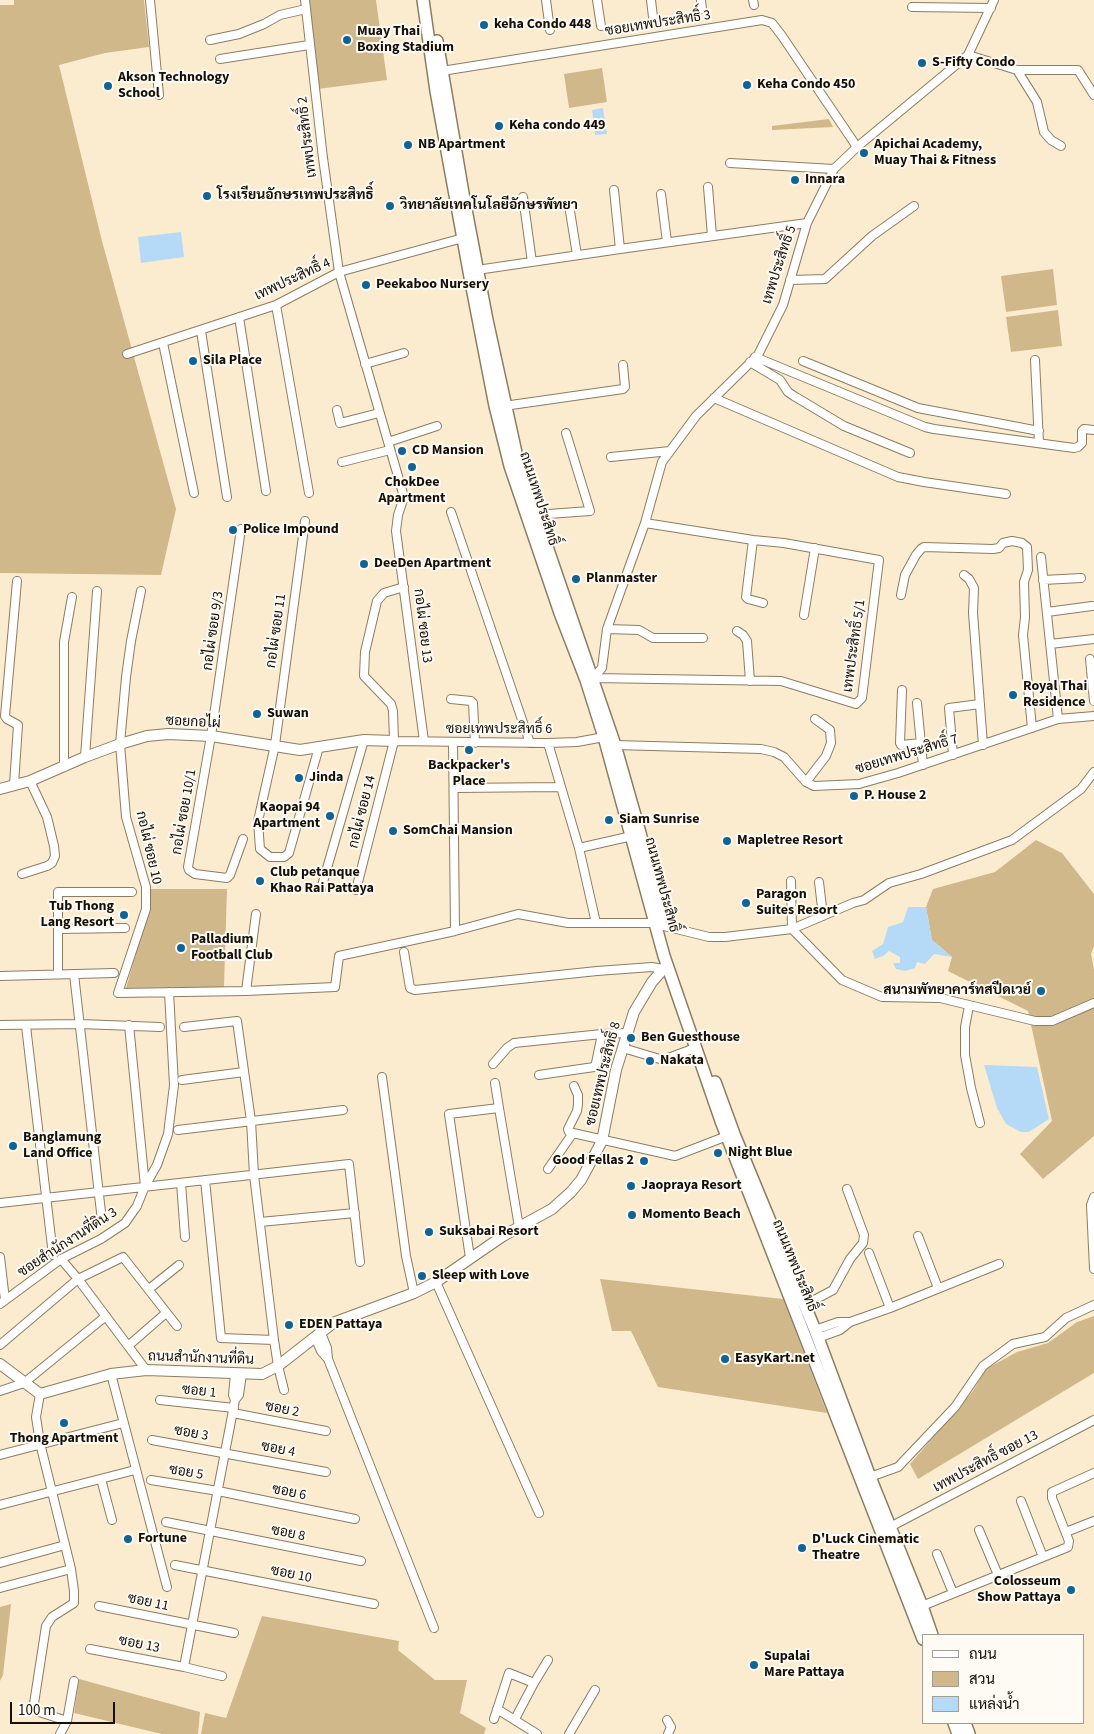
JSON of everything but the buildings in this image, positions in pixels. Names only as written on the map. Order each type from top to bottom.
[{"type":"main road","name":"ถนนเทพประสิทธิ์","points":[[423,0],[436,90],[463,238],[495,406],[510,466],[560,613],[586,680],[660,924]]},
{"type":"main road","name":"ถนนเทพประสิทธิ์","points":[[431,0],[477,270],[504,406],[518,462],[535,515],[615,745],[640,832],[668,966],[727,1136],[922,1636]]},
{"type":"main road","points":[[604,737],[615,745]]},
{"type":"main road","name":"ถนนเทพประสิทธิ์","points":[[668,966],[702,1046],[734,1134],[805,1304],[932,1634]]},
{"type":"street","points":[[150,0],[159,95]]},
{"type":"street","name":"เทพประสิทธิ์ 2","points":[[305,0],[339,272],[379,413]]},
{"type":"street","points":[[546,0],[550,30]]},
{"type":"street","points":[[597,0],[601,26]]},
{"type":"street","points":[[651,0],[653,17]]},
{"type":"street","points":[[701,0],[702,9]]},
{"type":"street","name":"เทพประสิทธิ์ 5","points":[[593,678],[602,668],[607,629],[645,523],[662,462],[696,416],[753,360],[782,305],[807,224],[834,170],[857,147],[968,55],[994,0]]},
{"type":"street","points":[[912,7],[991,8]]},
{"type":"street","points":[[210,40],[239,34],[264,24],[280,14],[306,9]]},
{"type":"street","name":"ซอยเทพประสิทธิ์ 3","points":[[442,71],[762,20],[772,23],[782,36],[857,147]]},
{"type":"street","points":[[220,59],[310,45]]},
{"type":"street","points":[[968,55],[1017,70],[1078,70],[1094,95]]},
{"type":"street","points":[[1017,70],[1037,102],[1044,132],[1051,140],[1061,146]]},
{"type":"street","points":[[730,163],[834,170]]},
{"type":"street","points":[[708,187],[712,236]]},
{"type":"street","points":[[614,190],[620,249]]},
{"type":"street","points":[[661,194],[667,242]]},
{"type":"street","points":[[523,197],[532,262]]},
{"type":"street","points":[[569,205],[576,255]]},
{"type":"street","points":[[790,280],[825,279],[872,236],[914,206]]},
{"type":"street","points":[[477,270],[667,242],[807,224]]},
{"type":"street","name":"เทพประสิทธิ์ 4","points":[[127,354],[276,305],[339,272],[463,238]]},
{"type":"street","points":[[276,305],[309,493]]},
{"type":"street","points":[[239,317],[266,491]]},
{"type":"street","points":[[201,331],[227,497]]},
{"type":"street","points":[[163,343],[194,492]]},
{"type":"street","points":[[365,364],[404,353]]},
{"type":"street","points":[[753,360],[925,428],[1039,444],[1078,447],[1082,443],[1082,431],[1084,429],[1094,430]]},
{"type":"street","points":[[753,360],[780,380],[788,392],[836,421],[910,453]]},
{"type":"street","points":[[1035,360],[1039,444]]},
{"type":"street","points":[[803,361],[918,408],[1038,431]]},
{"type":"street","points":[[504,406],[623,389],[625,386],[623,365]]},
{"type":"street","points":[[714,398],[898,477],[1006,494]]},
{"type":"street","points":[[337,410],[340,424],[379,413]]},
{"type":"street","name":"กอไผ่ ซอย 13","points":[[379,413],[404,498],[398,515],[396,531],[424,741]]},
{"type":"street","points":[[342,462],[389,446],[437,426]]},
{"type":"street","points":[[535,515],[590,511],[566,433]]},
{"type":"street","points":[[611,457],[670,451]]},
{"type":"street","points":[[451,512],[530,743]]},
{"type":"street","name":"กอไผ่ ซอย 11","points":[[304,521],[275,745],[259,812],[258,840],[260,849],[270,857],[284,858],[289,853],[319,747]]},
{"type":"street","name":"เทพประสิทธิ์ 5/1","points":[[593,678],[781,681],[856,704],[862,698],[879,560],[784,543],[645,523]]},
{"type":"street","name":"กอไผ่ ซอย 9/3","points":[[211,736],[241,529]]},
{"type":"street","points":[[753,540],[746,597],[763,603]]},
{"type":"street","points":[[901,595],[905,576],[916,556],[924,547],[993,549],[999,548],[1003,543],[1012,541],[1022,543],[1027,547],[1028,570],[1024,582],[1025,617],[1023,635],[1032,728]]},
{"type":"street","points":[[804,615],[815,548]]},
{"type":"street","points":[[1041,557],[1058,720]]},
{"type":"street","points":[[964,575],[970,579],[974,588],[973,613],[983,745]]},
{"type":"street","points":[[1043,580],[1081,578]]},
{"type":"street","points":[[14,785],[18,725],[5,716],[17,582]]},
{"type":"street","name":"กอไผ่ ซอย 14","points":[[356,890],[394,741],[391,704],[364,676],[372,618],[377,601],[384,593],[404,587]]},
{"type":"street","points":[[120,744],[126,677],[141,591]]},
{"type":"street","points":[[85,757],[97,592]]},
{"type":"street","points":[[64,767],[64,642],[72,597]]},
{"type":"street","points":[[1047,612],[1092,606]]},
{"type":"street","points":[[607,629],[639,630],[653,638],[703,638]]},
{"type":"street","points":[[737,631],[747,641],[750,680]]},
{"type":"street","points":[[1050,644],[1094,639]]},
{"type":"street","points":[[1090,659],[1094,701]]},
{"type":"street","points":[[902,690],[900,743],[901,745],[921,743]]},
{"type":"street","points":[[450,699],[471,701],[473,703],[475,742]]},
{"type":"street","points":[[917,703],[923,765]]},
{"type":"street","points":[[953,755],[949,708],[980,704]]},
{"type":"street","name":"ซอยเทพประสิทธิ์ 7","points":[[806,782],[814,786],[859,784],[923,765],[1058,720],[1094,716]]},
{"type":"street","points":[[615,745],[761,749],[784,757],[806,782],[826,756],[831,743],[830,730],[815,718]]},
{"type":"street","name":"ซอยกอไผ่","points":[[0,789],[30,781],[85,757],[147,736],[168,734],[211,736],[300,750],[364,740],[394,741]]},
{"type":"street","name":"กอไผ่ ซอย 10/1","points":[[211,736],[189,870],[195,874],[227,878],[230,875],[243,839]]},
{"type":"street","name":"ซอยเทพประสิทธิ์ 6","points":[[394,741],[548,743],[577,742],[604,737]]},
{"type":"street","points":[[321,889],[364,740]]},
{"type":"street","points":[[453,742],[455,931]]},
{"type":"street","points":[[548,743],[579,848],[596,923]]},
{"type":"street","name":"กอไผ่ ซอย 10","points":[[120,744],[126,817],[146,888],[146,909],[118,993],[169,992]]},
{"type":"street","points":[[169,992],[335,987],[339,956],[455,931],[518,914],[568,923],[660,924],[709,937],[725,937],[792,929],[864,900],[889,883],[921,874],[1012,840],[1081,790],[1094,772]]},
{"type":"street","points":[[22,874],[48,866],[52,863],[55,856],[47,817],[30,781]]},
{"type":"street","points":[[454,788],[560,787]]},
{"type":"street","points":[[579,848],[632,836]]},
{"type":"street","points":[[791,880],[792,929],[842,980],[882,997],[940,998],[1035,1021],[1052,1021],[1094,1003]]},
{"type":"street","points":[[819,882],[823,916]]},
{"type":"street","points":[[58,974],[58,892],[132,892]]},
{"type":"street","points":[[246,991],[256,914]]},
{"type":"street","points":[[59,929],[125,928]]},
{"type":"street","points":[[404,952],[410,988],[415,990],[588,972],[668,966]]},
{"type":"street","name":"ซอยเทพประสิทธิ์ 8","points":[[602,1141],[616,1070],[634,1012],[652,982],[668,966]]},
{"type":"street","points":[[0,976],[114,973]]},
{"type":"street","points":[[74,974],[102,1221]]},
{"type":"street","name":"ซอยสำนักงานที่ดิน 3","points":[[2,1302],[61,1258],[101,1239],[125,1223],[137,1206],[145,1186],[157,1165],[168,1134],[174,1085],[169,992]]},
{"type":"street","points":[[969,1006],[965,1027],[965,1055],[980,1123]]},
{"type":"street","points":[[184,1027],[238,1021],[251,1121],[254,1175],[274,1340],[284,1390]]},
{"type":"street","points":[[0,1026],[80,1024],[160,1027]]},
{"type":"street","points":[[129,1025],[145,1186]]},
{"type":"street","points":[[26,1026],[52,1255]]},
{"type":"street","points":[[493,1064],[507,1048],[514,1044],[627,1033]]},
{"type":"street","points":[[539,1075],[594,1067],[602,1034]]},
{"type":"street","points":[[623,1048],[663,1060],[695,1048]]},
{"type":"street","points":[[182,1080],[244,1072]]},
{"type":"street","points":[[382,1077],[406,1256],[414,1293]]},
{"type":"street","points":[[495,1083],[520,1226]]},
{"type":"street","points":[[574,1086],[577,1091],[578,1104],[577,1111],[568,1129],[572,1133],[675,1156],[727,1136]]},
{"type":"street","points":[[470,1258],[449,1114],[498,1108]]},
{"type":"street","points":[[178,1130],[343,1110]]},
{"type":"street","points":[[548,1169],[572,1133]]},
{"type":"street","name":"ถนนสำนักงานที่ดิน","points":[[40,1394],[111,1374],[146,1370],[262,1374],[278,1366],[333,1323],[414,1293],[436,1282],[520,1226],[552,1209],[581,1180],[602,1141]]},
{"type":"street","points":[[0,1203],[349,1164],[360,1262]]},
{"type":"street","points":[[205,1180],[221,1338],[274,1340]]},
{"type":"street","points":[[181,1183],[185,1237]]},
{"type":"street","points":[[805,1304],[833,1290],[850,1259],[863,1243],[864,1235],[847,1189]]},
{"type":"street","points":[[1094,1197],[1091,1205],[1094,1270]]},
{"type":"street","points":[[260,1222],[355,1213]]},
{"type":"street","points":[[918,1236],[938,1288]]},
{"type":"street","points":[[869,1253],[890,1308]]},
{"type":"street","points":[[0,1257],[2,1302]]},
{"type":"street","points":[[0,1345],[78,1279],[123,1257],[177,1326]]},
{"type":"street","points":[[61,1258],[146,1370]]},
{"type":"street","points":[[816,1334],[838,1322],[850,1322],[890,1308],[998,1264]]},
{"type":"street","points":[[149,1288],[179,1265]]},
{"type":"street","points":[[436,1282],[539,1513]]},
{"type":"street","points":[[870,1477],[898,1467],[955,1407],[983,1366],[1013,1344],[1045,1337],[1066,1318],[1094,1305]]},
{"type":"street","points":[[128,1346],[166,1313]]},
{"type":"street","points":[[0,1391],[24,1383],[106,1316]]},
{"type":"street","points":[[318,1335],[321,1351],[328,1359],[434,1628]]},
{"type":"street","points":[[0,1364],[40,1394],[36,1417],[40,1443],[71,1568],[74,1603],[52,1617],[46,1626],[33,1710],[67,1721]]},
{"type":"street","points":[[111,1374],[166,1587]]},
{"type":"street","points":[[184,1667],[226,1453],[234,1407],[233,1395],[238,1374]]},
{"type":"street","name":"ซอย 1","points":[[160,1400],[234,1407]]},
{"type":"street","name":"ซอย 2","points":[[234,1407],[326,1431]]},
{"type":"street","name":"เทพประสิทธิ์ ซอย 13","points":[[890,1527],[1094,1420]]},
{"type":"street","points":[[0,1455],[123,1422]]},
{"type":"street","name":"ซอย 3","points":[[152,1440],[226,1453]]},
{"type":"street","name":"ซอย 4","points":[[226,1453],[326,1472]]},
{"type":"street","points":[[0,1505],[135,1470]]},
{"type":"street","points":[[922,1606],[1068,1547],[1069,1541],[1052,1498],[1052,1492],[1094,1473]]},
{"type":"street","points":[[101,1479],[112,1520]]},
{"type":"street","name":"ซอย 5","points":[[150,1480],[218,1491]]},
{"type":"street","name":"ซอย 6","points":[[218,1491],[355,1519]]},
{"type":"street","points":[[1021,1500],[1043,1558]]},
{"type":"street","points":[[1066,1532],[1094,1521]]},
{"type":"street","name":"ซอย 8","points":[[166,1522],[360,1561]]},
{"type":"street","points":[[979,1530],[998,1575]]},
{"type":"street","points":[[0,1563],[66,1545]]},
{"type":"street","points":[[937,1554],[953,1592]]},
{"type":"street","name":"ซอย 10","points":[[174,1565],[374,1604]]},
{"type":"street","points":[[0,1588],[71,1568]]},
{"type":"street","name":"ซอย 11","points":[[99,1606],[234,1634]]},
{"type":"street","name":"ซอย 13","points":[[90,1649],[222,1676]]},
{"type":"street","points":[[515,1719],[548,1660]]},
{"type":"street","points":[[494,1719],[509,1673],[534,1683]]},
{"type":"street","points":[[60,1734],[67,1721],[74,1681]]},
{"type":"street","points":[[569,1734],[595,1690]]},
{"type":"street","points":[[497,1709],[537,1734]]},
{"type":"street","points":[[667,1720],[671,1727],[668,1734]]},
{"type":"green space","points":[[14,0],[144,0],[149,47],[105,53],[59,65],[102,241],[176,509],[161,575],[0,573],[0,5],[14,5]]},
{"type":"green space","name":"Muay Thai Boxing Stadium","points":[[308,0],[376,0],[387,80],[318,89]]},
{"type":"green space","points":[[602,68],[607,102],[569,108],[564,74]]},
{"type":"green space","points":[[829,119],[833,127],[772,130],[772,126]]},
{"type":"green space","points":[[1053,269],[1057,305],[1006,312],[1001,276]]},
{"type":"green space","points":[[1058,310],[1062,346],[1011,352],[1006,317]]},
{"type":"green space","name":"สนามพัทยาคาร์ทสปีดเวย์","points":[[1036,840],[1062,853],[1094,894],[1094,946],[1091,954],[1094,970],[1094,1136],[1043,1179],[1020,1154],[1052,1121],[1028,1011],[948,971],[952,957],[932,940],[926,907],[933,889],[995,872]]},
{"type":"green space","name":"Palladium Football Club","points":[[149,889],[227,889],[224,987],[126,988],[149,909]]},
{"type":"green space","name":"EasyKart.net","points":[[600,1279],[783,1299],[827,1413],[658,1387],[631,1331],[612,1331]]},
{"type":"green space","points":[[1094,1316],[1094,1373],[918,1479],[910,1464],[973,1391],[986,1369],[1017,1352],[1048,1343],[1077,1322]]},
{"type":"green space","points":[[11,1604],[3,1675],[0,1681],[0,1607]]},
{"type":"green space","points":[[262,1616],[399,1641],[398,1650],[435,1680],[467,1680],[460,1713],[486,1728],[484,1734],[201,1734],[205,1713],[226,1718]]},
{"type":"green space","points":[[79,1679],[200,1712],[198,1734],[162,1734],[74,1713]]},
{"type":"water","points":[[603,108],[607,134],[595,135],[592,110]]},
{"type":"water","points":[[181,232],[184,257],[141,263],[138,237]]},
{"type":"water","points":[[908,907],[926,907],[932,940],[952,957],[934,954],[925,964],[917,962],[915,968],[905,971],[896,969],[893,963],[900,963],[900,957],[889,951],[875,959],[872,951],[883,944],[888,927],[903,922]]},
{"type":"water","points":[[984,1065],[1037,1067],[1049,1119],[1029,1132],[1021,1132],[1006,1124],[997,1108]]},
{"type":"place","name":"keha Condo 448","points":[[484,25]]},
{"type":"place","name":"Muay Thai Boxing Stadium","points":[[347,40]]},
{"type":"place","name":"S-Fifty Condo","points":[[922,63]]},
{"type":"place","name":"Keha Condo 450","points":[[747,85]]},
{"type":"place","name":"Akson Technology School","points":[[108,86]]},
{"type":"place","name":"Keha condo 449","points":[[499,126]]},
{"type":"place","name":"NB Apartment","points":[[408,145]]},
{"type":"place","name":"Apichai Academy, Muay Thai & Fitness","points":[[864,153]]},
{"type":"place","name":"Innara","points":[[795,180]]},
{"type":"place","name":"โรงเรียนอักษรเทพประสิทธิ์","points":[[207,196]]},
{"type":"place","name":"วิทยาลัยเทคโนโลยีอักษรพัทยา","points":[[390,206]]},
{"type":"place","name":"Peekaboo Nursery","points":[[366,285]]},
{"type":"place","name":"Sila Place","points":[[193,361]]},
{"type":"place","name":"CD Mansion","points":[[402,451]]},
{"type":"place","name":"ChokDee Apartment","points":[[412,467]]},
{"type":"place","name":"Police Impound","points":[[233,530]]},
{"type":"place","name":"DeeDen Apartment","points":[[364,564]]},
{"type":"place","name":"Planmaster","points":[[576,579]]},
{"type":"place","name":"Royal Thai Residence","points":[[1013,695]]},
{"type":"place","name":"Suwan","points":[[257,714]]},
{"type":"place","name":"Backpacker's Place","points":[[469,750]]},
{"type":"place","name":"Jinda","points":[[299,778]]},
{"type":"place","name":"P. House 2","points":[[854,796]]},
{"type":"place","name":"Kaopai 94 Apartment","points":[[330,816]]},
{"type":"place","name":"Siam Sunrise","points":[[609,820]]},
{"type":"place","name":"SomChai Mansion","points":[[393,831]]},
{"type":"place","name":"Mapletree Resort","points":[[727,841]]},
{"type":"place","name":"Club petanque Khao Rai Pattaya","points":[[260,881]]},
{"type":"place","name":"Paragon Suites Resort","points":[[746,903]]},
{"type":"place","name":"Tub Thong Lang Resort","points":[[124,915]]},
{"type":"place","name":"Palladium Football Club","points":[[181,948]]},
{"type":"place","name":"สนามพัทยาคาร์ทสปีดเวย์","points":[[1041,991]]},
{"type":"place","name":"Ben Guesthouse","points":[[631,1038]]},
{"type":"place","name":"Nakata","points":[[650,1061]]},
{"type":"place","name":"Banglamung Land Office","points":[[13,1146]]},
{"type":"place","name":"Night Blue","points":[[718,1153]]},
{"type":"place","name":"Good Fellas 2","points":[[644,1161]]},
{"type":"place","name":"Jaopraya Resort","points":[[631,1186]]},
{"type":"place","name":"Momento Beach","points":[[632,1215]]},
{"type":"place","name":"Suksabai Resort","points":[[429,1232]]},
{"type":"place","name":"Sleep with Love","points":[[422,1276]]},
{"type":"place","name":"EDEN Pattaya","points":[[289,1325]]},
{"type":"place","name":"EasyKart.net","points":[[725,1359]]},
{"type":"place","name":"Thong Apartment","points":[[64,1423]]},
{"type":"place","name":"Fortune","points":[[128,1539]]},
{"type":"place","name":"D'Luck Cinematic Theatre","points":[[802,1548]]},
{"type":"place","name":"Colosseum Show Pattaya","points":[[1071,1590]]},
{"type":"place","name":"Supalai Mare Pattaya","points":[[754,1665]]}]
